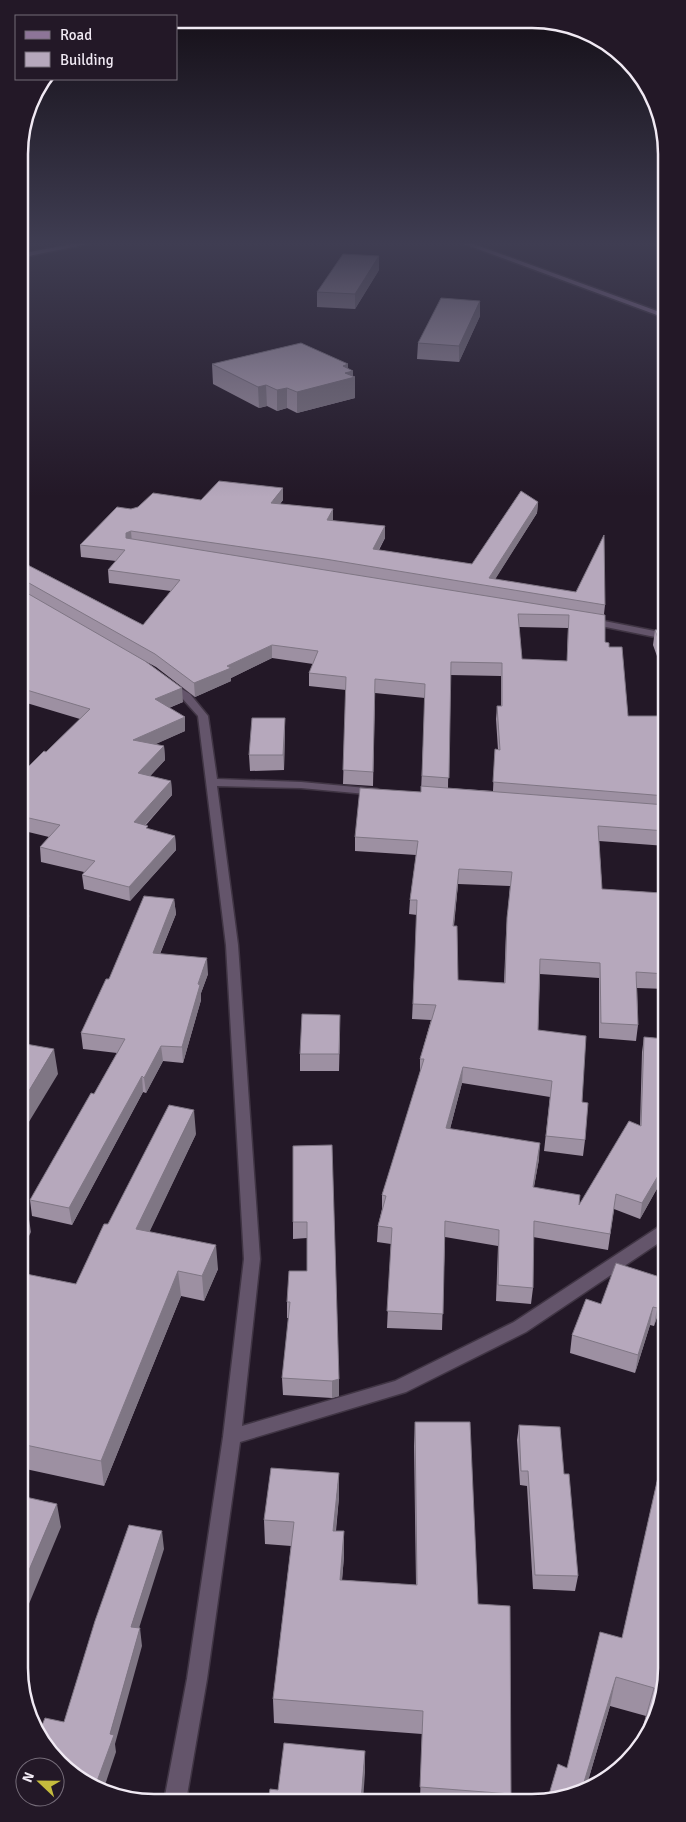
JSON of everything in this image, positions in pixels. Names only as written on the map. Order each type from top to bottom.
[{"type":"street","points":[[577,619],[658,635]]},
{"type":"street","points":[[158,676],[186,696],[203,716],[232,945],[252,1259],[232,1437],[198,1680],[176,1794]]},
{"type":"street","points":[[211,782],[301,785],[388,794]]},
{"type":"street","points":[[232,1437],[400,1387],[520,1327],[658,1235]]},
{"type":"building","points":[[426,327],[468,327],[459,346],[418,343]]},
{"type":"building","points":[[301,343],[348,364],[343,366],[353,371],[345,373],[355,377],[297,392],[287,388],[277,390],[266,385],[258,387],[212,364]]},
{"type":"building","points":[[219,481],[283,488],[271,503],[333,509],[327,520],[385,526],[373,549],[472,564],[521,491],[538,502],[489,578],[576,592],[604,535],[605,605],[325,559],[131,531],[126,533],[126,538],[605,615],[605,642],[609,643],[609,647],[622,647],[628,716],[658,716],[658,795],[493,782],[495,749],[500,750],[497,706],[502,706],[502,663],[451,662],[449,778],[422,776],[425,684],[375,679],[373,772],[343,770],[346,677],[309,673],[318,651],[272,645],[227,666],[231,668],[194,683],[155,654],[28,583],[28,565],[143,625],[180,580],[108,570],[125,550],[80,545],[117,507],[131,509],[138,507],[153,493],[201,500]],"holes":[[[518,614],[569,615],[567,661],[522,659]]]},
{"type":"building","points":[[28,594],[145,661],[182,688],[155,699],[185,717],[133,740],[164,746],[138,773],[171,781],[134,822],[148,826],[146,828],[175,836],[129,887],[82,875],[95,861],[40,847],[60,825],[28,818],[28,767],[90,709],[28,690]]},
{"type":"building","points":[[252,718],[285,718],[283,755],[249,755]]},
{"type":"building","points":[[421,786],[658,804],[658,830],[598,826],[602,889],[658,893],[658,973],[636,972],[638,1025],[601,1023],[600,963],[540,959],[538,1030],[586,1036],[582,1102],[588,1103],[585,1140],[546,1136],[552,1081],[463,1067],[446,1128],[540,1143],[533,1187],[580,1195],[579,1205],[629,1121],[641,1126],[644,1037],[658,1038],[658,1176],[642,1203],[616,1194],[610,1234],[534,1221],[533,1288],[498,1285],[499,1230],[445,1221],[443,1314],[387,1311],[392,1228],[378,1226],[386,1196],[382,1195],[424,1059],[420,1059],[436,1005],[413,1004],[417,900],[410,900],[418,841],[355,837],[360,788],[421,792]],"holes":[[[459,869],[512,872],[507,918],[505,983],[458,980],[457,926],[453,926]]]},
{"type":"building","points":[[144,896],[174,899],[153,953],[207,958],[198,984],[200,985],[182,1047],[161,1046],[144,1078],[142,1076],[69,1208],[30,1200],[91,1093],[94,1094],[125,1039],[81,1033],[106,979],[109,979]]},
{"type":"building","points":[[302,1014],[340,1015],[339,1054],[300,1054]]},
{"type":"building","points":[[28,1044],[54,1049],[28,1092]]},
{"type":"building","points":[[169,1105],[194,1110],[136,1229],[216,1245],[202,1276],[178,1271],[101,1461],[28,1445],[28,1274],[76,1284],[104,1224],[108,1224]]},
{"type":"building","points":[[332,1145],[339,1379],[332,1381],[282,1378],[290,1302],[287,1302],[289,1271],[307,1271],[307,1222],[293,1222],[293,1146]]},
{"type":"building","points":[[616,1263],[658,1276],[658,1305],[657,1308],[653,1307],[638,1355],[572,1335],[586,1299],[601,1304]]},
{"type":"building","points":[[415,1422],[470,1422],[478,1604],[510,1606],[511,1794],[420,1787],[423,1711],[273,1699],[294,1522],[264,1520],[271,1468],[339,1473],[333,1531],[344,1531],[340,1580],[417,1585]]},
{"type":"building","points":[[519,1425],[560,1427],[564,1474],[569,1474],[578,1576],[535,1575],[528,1471],[521,1471]]},
{"type":"building","points":[[658,1477],[658,1677],[649,1717],[642,1731],[654,1688],[616,1677],[584,1783],[573,1788],[549,1793],[558,1764],[567,1768],[600,1632],[622,1638]]},
{"type":"building","points":[[28,1498],[57,1504],[28,1572]]},
{"type":"building","points":[[129,1525],[162,1531],[131,1627],[140,1628],[110,1734],[114,1735],[97,1781],[65,1759],[42,1726],[45,1718],[64,1722],[95,1621]]},
{"type":"building","points":[[284,1743],[365,1751],[362,1794],[269,1794],[270,1789],[278,1790]]}]
